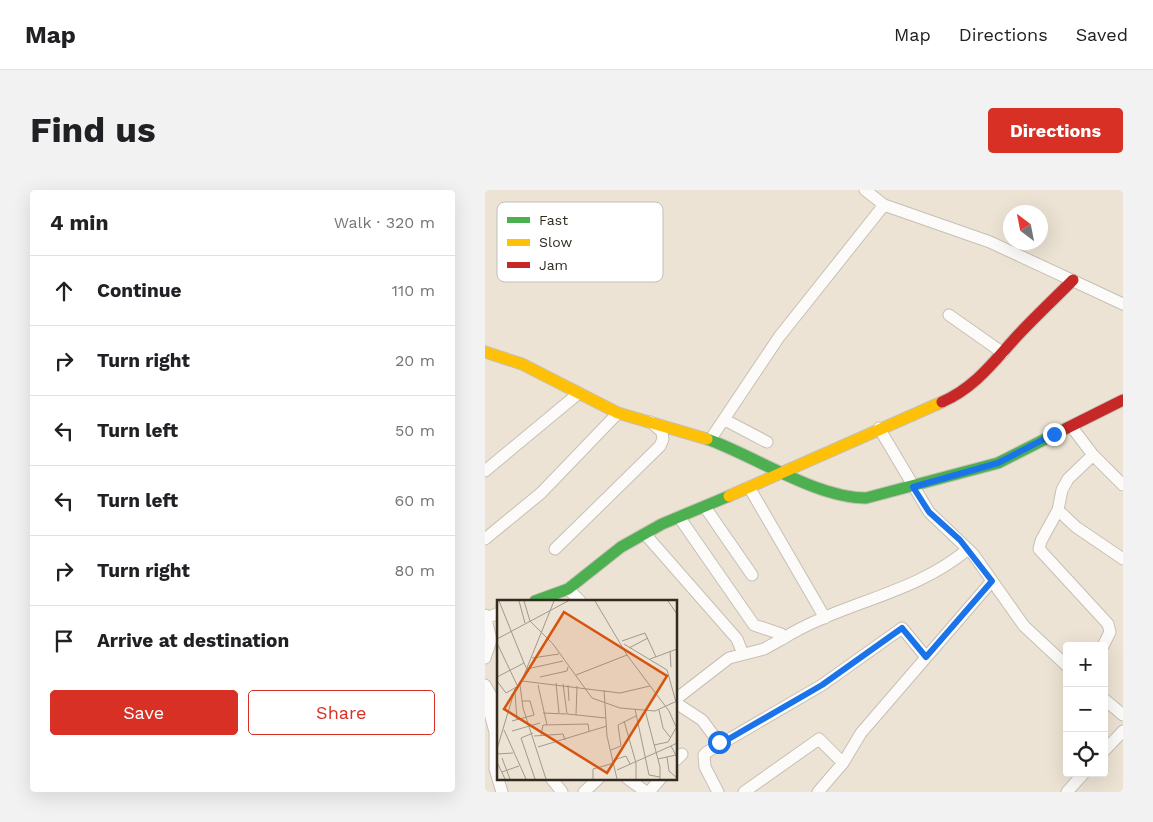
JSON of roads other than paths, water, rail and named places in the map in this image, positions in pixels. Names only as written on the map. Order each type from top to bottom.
[{"type":"street","points":[[865,190],[885,205],[990,242],[1123,304]]},
{"type":"street","points":[[710,440],[779,336],[885,205]]},
{"type":"street","points":[[538,600],[568,589],[621,547],[679,517],[960,394],[981,377],[1073,280]]},
{"type":"street","points":[[949,315],[1003,353]]},
{"type":"street","points":[[485,352],[522,364],[618,413],[648,420],[710,440],[783,473],[849,498],[866,498],[913,487],[998,463],[1071,426],[1121,404]]},
{"type":"street","points":[[485,471],[579,394]]},
{"type":"street","points":[[485,539],[541,493],[618,413]]},
{"type":"street","points":[[555,549],[660,446],[663,439],[662,432],[648,420]]},
{"type":"street","points":[[725,420],[767,442]]},
{"type":"street","points":[[1071,426],[1093,455],[1123,486]]},
{"type":"street","points":[[879,428],[929,512],[968,549],[1024,626],[1063,662]]},
{"type":"street","points":[[1093,455],[1068,479],[1062,490],[1058,510],[1039,549],[1108,624],[1110,632],[1105,642]]},
{"type":"street","points":[[749,487],[825,618]]},
{"type":"street","points":[[705,507],[752,576]]},
{"type":"street","points":[[1058,510],[1076,526],[1123,559]]},
{"type":"street","points":[[679,517],[752,622],[756,626],[781,634],[783,639]]},
{"type":"street","points":[[645,534],[737,639],[743,654]]},
{"type":"street","points":[[677,698],[729,658],[765,649],[825,618],[905,587],[944,567],[968,549]]},
{"type":"street","points":[[818,792],[843,763],[856,740],[992,581]]},
{"type":"street","points":[[568,589],[579,600]]},
{"type":"street","points":[[485,616],[495,642],[486,655]]},
{"type":"street","points":[[718,792],[705,767],[703,758],[705,754],[720,744],[822,685],[902,628],[926,657]]},
{"type":"street","points":[[485,685],[497,706]]},
{"type":"street","points":[[485,695],[495,732],[495,769],[497,776]]},
{"type":"street","points":[[1108,702],[1122,713]]},
{"type":"street","points":[[677,704],[702,720],[720,744]]},
{"type":"street","points":[[1108,747],[1123,730]]},
{"type":"street","points":[[744,792],[819,739],[843,763]]},
{"type":"street","points":[[1067,792],[1080,777]]},
{"type":"street","points":[[498,780],[502,792]]},
{"type":"street","points":[[553,780],[562,792]]},
{"type":"street","points":[[584,792],[597,780]]},
{"type":"street","points":[[630,780],[647,792],[659,780]]}]
